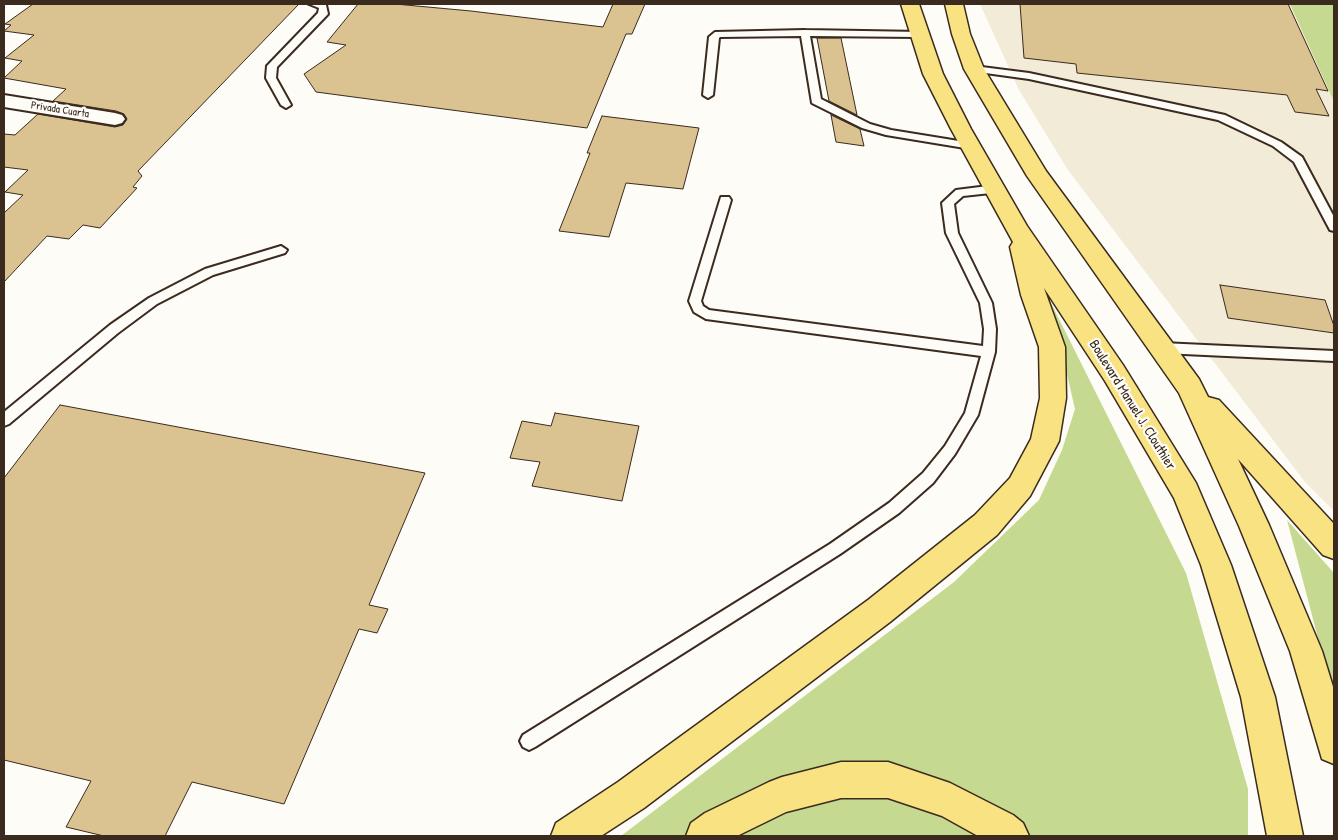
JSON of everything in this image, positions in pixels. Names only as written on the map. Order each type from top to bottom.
[{"type":"main road","name":"Boulevard Manuel J. Clouthier","points":[[910,4],[918,34],[933,74],[1018,231],[1114,373],[1186,492],[1216,565],[1258,697],[1285,836]]},
{"type":"main road","points":[[954,4],[961,34],[974,69],[1038,176],[1190,387],[1334,545]]},
{"type":"main road","points":[[569,836],[631,795],[879,611],[986,525],[1020,487],[1045,440],[1053,398],[1052,347],[1033,295],[1018,231]]},
{"type":"main road","points":[[1190,387],[1254,525],[1306,651],[1334,747]]},
{"type":"main road","points":[[704,836],[718,826],[782,795],[841,780],[888,780],[950,801],[1000,828],[1010,836]]},
{"type":"street","name":"Privada Cuarta","points":[[4,101],[116,119]]},
{"type":"lane","points":[[286,105],[271,78],[272,66],[324,14],[323,7],[313,4]]},
{"type":"lane","points":[[805,33],[815,98],[818,104],[866,126],[890,133],[971,146]]},
{"type":"lane","points":[[708,95],[714,37],[718,34],[918,34]]},
{"type":"lane","points":[[974,69],[1029,76],[1192,110],[1221,117],[1244,127],[1277,144],[1298,160],[1334,227]]},
{"type":"lane","points":[[529,741],[835,549],[894,508],[928,478],[950,450],[971,415],[989,352],[990,329],[986,303],[952,233],[948,203],[960,193],[996,189]]},
{"type":"lane","points":[[725,200],[695,301],[698,309],[706,314],[989,352]]},
{"type":"lane","points":[[4,420],[114,329],[153,301],[209,272],[281,250]]},
{"type":"lane","points":[[1162,348],[1334,356]]},
{"type":"shaded area","points":[[980,4],[1290,4],[1334,102],[1334,511],[1305,482],[1068,170],[1019,90]]},
{"type":"green space","points":[[1290,4],[1334,4],[1334,102]]},
{"type":"green space","points":[[1050,301],[1186,573],[1248,789],[1248,836],[621,836],[954,582],[1039,500],[1062,450],[1075,409]]},
{"type":"green space","points":[[1287,520],[1334,573],[1334,699]]},
{"type":"building","points":[[33,4],[299,4],[138,171],[142,176],[133,187],[137,188],[100,228],[83,225],[69,239],[47,236],[4,282],[4,213],[23,195],[5,192],[28,170],[4,167],[4,134],[15,135],[38,114],[115,127],[123,125],[127,119],[124,114],[116,111],[53,101],[66,89],[4,78],[22,61],[5,58],[34,35],[4,31],[11,25],[5,24]]},
{"type":"building","points":[[358,4],[395,4],[471,11],[603,27],[613,4],[645,4],[632,34],[626,34],[587,128],[316,92],[304,74],[346,45],[327,42]]},
{"type":"building","points":[[1020,4],[1288,4],[1328,91],[1316,89],[1329,116],[1295,112],[1287,95],[1077,73],[1076,64],[1024,58]]},
{"type":"building","points":[[817,38],[841,38],[857,115],[829,101]]},
{"type":"building","points":[[831,115],[860,129],[864,146],[836,142]]},
{"type":"building","points":[[602,116],[699,128],[683,189],[626,183],[609,237],[559,231],[590,153],[587,153]]},
{"type":"building","points":[[1220,285],[1325,300],[1334,326],[1334,333],[1228,318]]},
{"type":"building","points":[[60,405],[425,473],[369,605],[388,609],[377,633],[359,629],[284,804],[192,782],[165,836],[104,836],[66,827],[91,781],[4,760],[4,478]]},
{"type":"building","points":[[555,413],[639,426],[622,501],[532,486],[540,462],[510,458],[522,421],[551,426]]}]
